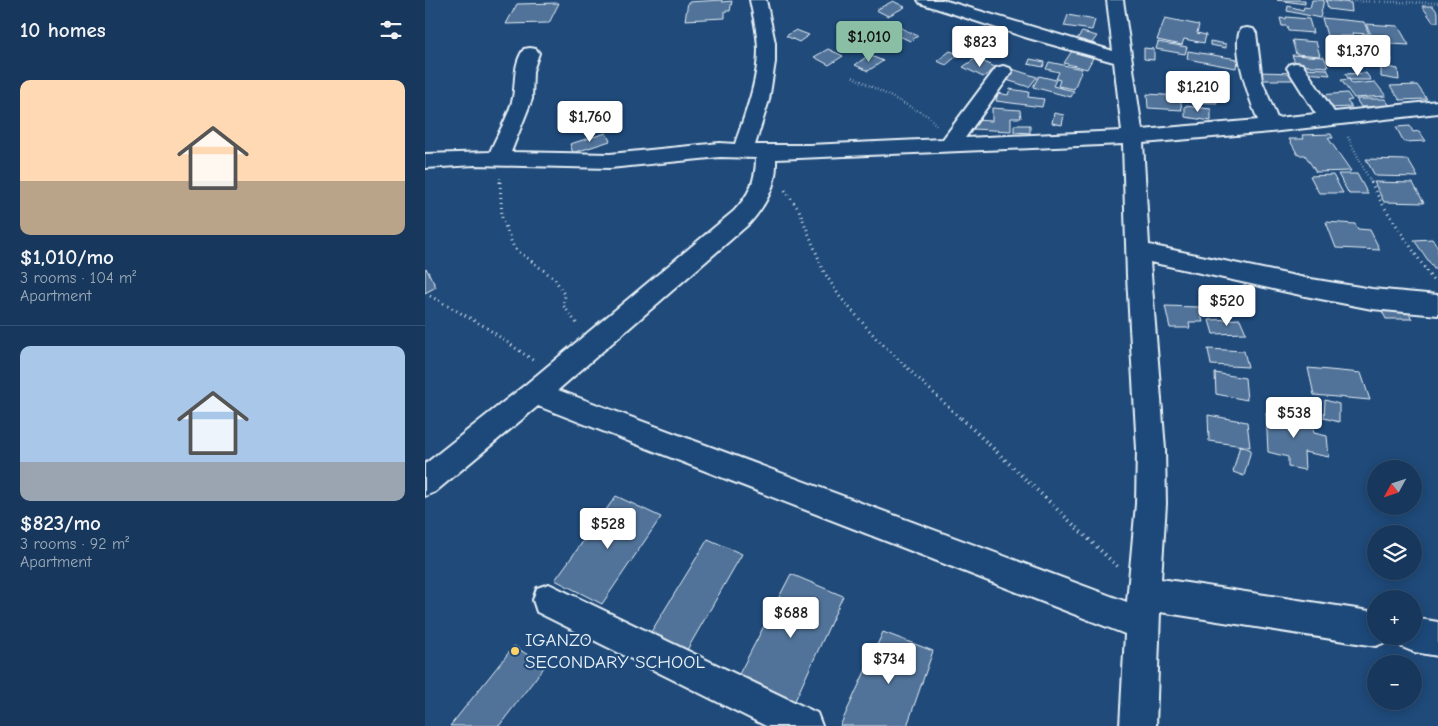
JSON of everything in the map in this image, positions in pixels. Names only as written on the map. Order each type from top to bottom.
[{"type":"street","points":[[425,482],[544,385],[747,212],[760,195],[764,185],[758,156],[760,97],[767,49],[758,0]]},
{"type":"street","points":[[926,0],[1026,32],[1123,59]]},
{"type":"street","points":[[1115,0],[1133,137],[1138,251],[1151,449],[1151,504],[1144,593],[1138,726]]},
{"type":"street","points":[[1247,33],[1248,64],[1260,103],[1271,126]]},
{"type":"street","points":[[498,158],[522,99],[524,71],[530,53]]},
{"type":"street","points":[[1296,68],[1334,119]]},
{"type":"street","points":[[952,141],[1003,72]]},
{"type":"street","points":[[425,161],[498,158],[610,161],[702,150],[758,156],[952,141],[1133,137],[1271,126],[1438,107]]},
{"type":"street","points":[[1138,251],[1305,287],[1373,298],[1438,305]]},
{"type":"street","points":[[544,385],[1144,625]]},
{"type":"street","points":[[1144,593],[1367,628]]},
{"type":"street","points":[[549,600],[804,726]]},
{"type":"street","points":[[1422,636],[1438,639]]},
{"type":"path","points":[[1344,1],[1382,3],[1438,2]]},
{"type":"path","points":[[853,77],[928,116],[952,141]]},
{"type":"path","points":[[1334,119],[1381,202],[1438,288]]},
{"type":"path","points":[[758,156],[799,210],[824,272],[840,297],[876,338],[1144,593]]},
{"type":"path","points":[[498,158],[502,218],[514,248],[555,279],[565,296],[563,305],[571,318],[596,340]]},
{"type":"path","points":[[430,296],[478,321],[511,342],[544,385]]},
{"type":"building","points":[[722,0],[722,2],[732,1],[730,11],[725,11],[725,18],[685,20],[688,2]]},
{"type":"building","points":[[1277,0],[1305,0],[1305,4]]},
{"type":"building","points":[[1312,0],[1324,0],[1320,18],[1287,11],[1288,6],[1303,10],[1304,7],[1310,8]]},
{"type":"building","points":[[1326,0],[1351,3],[1352,12],[1328,9]]},
{"type":"building","points":[[893,1],[905,7],[888,16],[876,10]]},
{"type":"building","points":[[559,3],[549,23],[506,24],[517,4]]},
{"type":"building","points":[[1422,6],[1433,6],[1438,13],[1438,22],[1433,22]]},
{"type":"building","points":[[1068,15],[1095,20],[1092,30],[1064,26]]},
{"type":"building","points":[[1286,17],[1309,19],[1313,33],[1288,31],[1287,26],[1282,26],[1280,18],[1286,19]]},
{"type":"building","points":[[1165,18],[1199,25],[1197,33],[1206,35],[1204,43],[1184,39],[1182,45],[1157,40]]},
{"type":"building","points":[[1322,18],[1364,22],[1369,34],[1352,33],[1353,36],[1327,36]]},
{"type":"building","points":[[1366,24],[1398,26],[1409,45],[1375,43]]},
{"type":"building","points":[[899,27],[918,36],[910,41],[891,32]]},
{"type":"building","points":[[796,30],[809,35],[799,42],[786,36]]},
{"type":"building","points":[[1082,32],[1097,36],[1089,47],[1074,43]]},
{"type":"building","points":[[1292,40],[1316,42],[1320,56],[1296,54]]},
{"type":"building","points":[[1210,41],[1226,44],[1226,48],[1210,45]]},
{"type":"building","points":[[1158,42],[1187,47],[1185,54],[1156,49]]},
{"type":"building","points":[[1372,44],[1385,45],[1392,60],[1379,59]]},
{"type":"building","points":[[1144,48],[1154,49],[1154,60],[1144,59]]},
{"type":"building","points":[[828,49],[843,56],[829,65],[814,57]]},
{"type":"building","points":[[950,51],[959,54],[946,65],[937,61]]},
{"type":"building","points":[[1072,51],[1094,56],[1087,69],[1064,63]]},
{"type":"building","points":[[1188,51],[1237,59],[1236,68],[1187,59]]},
{"type":"building","points":[[869,55],[883,61],[868,71],[855,65]]},
{"type":"building","points":[[1292,55],[1324,57],[1328,67],[1296,65]]},
{"type":"building","points":[[976,58],[997,68],[983,77],[963,67]]},
{"type":"building","points":[[1030,59],[1045,62],[1043,67],[1028,64]]},
{"type":"building","points":[[1049,62],[1082,69],[1074,89],[1058,86],[1060,80],[1056,79],[1059,72],[1046,69]]},
{"type":"building","points":[[1381,66],[1398,69],[1399,80],[1381,77]]},
{"type":"building","points":[[1009,68],[1037,77],[1029,87],[1000,78]]},
{"type":"building","points":[[1302,68],[1327,69],[1330,75],[1304,73]]},
{"type":"building","points":[[1258,72],[1296,73],[1300,80],[1261,80]]},
{"type":"building","points":[[1366,73],[1371,80],[1350,80],[1345,74]]},
{"type":"building","points":[[1039,76],[1056,80],[1053,86],[1074,91],[1071,97],[1033,87]]},
{"type":"building","points":[[1349,79],[1352,84],[1375,82],[1386,96],[1354,98],[1341,80]]},
{"type":"building","points":[[1417,85],[1427,99],[1400,100],[1390,86]]},
{"type":"building","points":[[1010,89],[1029,92],[1028,97],[1044,99],[1042,107],[996,101],[998,93],[1008,95]]},
{"type":"building","points":[[1190,91],[1214,92],[1217,103],[1192,102]]},
{"type":"building","points":[[1347,93],[1352,100],[1347,101],[1352,107],[1329,108],[1319,95]]},
{"type":"building","points":[[1147,94],[1180,96],[1182,110],[1148,108]]},
{"type":"building","points":[[1356,99],[1385,99],[1391,107],[1361,107]]},
{"type":"building","points":[[1185,106],[1211,109],[1211,121],[1185,117]]},
{"type":"building","points":[[992,108],[1020,110],[1021,118],[1011,118],[1011,131],[972,129],[973,120],[992,121]]},
{"type":"building","points":[[1054,113],[1064,115],[1062,125],[1052,123]]},
{"type":"building","points":[[1014,125],[1030,125],[1030,133],[1014,132]]},
{"type":"building","points":[[1410,126],[1413,132],[1419,131],[1426,141],[1404,142],[1396,127]]},
{"type":"building","points":[[606,133],[610,141],[573,153],[570,144]]},
{"type":"building","points":[[1331,134],[1333,138],[1328,138],[1351,171],[1316,172],[1305,155],[1298,155],[1289,139],[1304,139],[1302,135]]},
{"type":"building","points":[[1366,159],[1408,160],[1418,177],[1375,176]]},
{"type":"building","points":[[1338,174],[1357,174],[1368,194],[1349,194]]},
{"type":"building","points":[[1333,175],[1343,193],[1319,193],[1310,176]]},
{"type":"building","points":[[1374,182],[1413,183],[1424,203],[1384,202]]},
{"type":"building","points":[[1326,222],[1355,224],[1358,229],[1370,230],[1380,250],[1336,248]]},
{"type":"building","points":[[1432,239],[1438,247],[1438,269],[1434,269],[1414,240]]},
{"type":"building","points":[[425,269],[436,287],[425,293]]},
{"type":"building","points":[[1378,303],[1403,303],[1412,319],[1386,319]]},
{"type":"building","points":[[1165,306],[1199,307],[1203,322],[1189,322],[1190,328],[1170,328]]},
{"type":"building","points":[[1240,319],[1246,333],[1213,334],[1209,320]]},
{"type":"building","points":[[1208,349],[1244,351],[1248,367],[1211,365]]},
{"type":"building","points":[[1308,368],[1361,373],[1370,400],[1314,395]]},
{"type":"building","points":[[1215,373],[1245,378],[1247,400],[1216,394]]},
{"type":"building","points":[[1325,400],[1339,404],[1339,422],[1324,418]]},
{"type":"building","points":[[1266,412],[1312,421],[1314,433],[1327,436],[1329,457],[1304,452],[1305,470],[1288,467],[1288,457],[1268,452]]},
{"type":"building","points":[[1208,415],[1247,422],[1250,447],[1209,441]]},
{"type":"building","points":[[1240,445],[1251,450],[1244,476],[1233,472]]},
{"type":"building","points":[[616,496],[661,517],[602,604],[555,580]]},
{"type":"building","points":[[708,539],[742,554],[687,650],[651,632]]},
{"type":"building","points":[[791,574],[843,596],[793,705],[737,678]]},
{"type":"building","points":[[883,632],[933,651],[907,726],[840,726]]},
{"type":"building","points":[[514,646],[545,666],[499,726],[450,726]]},
{"type":"place","name":"IGANZO SECONDARY SCHOOL","points":[[515,651]]}]
